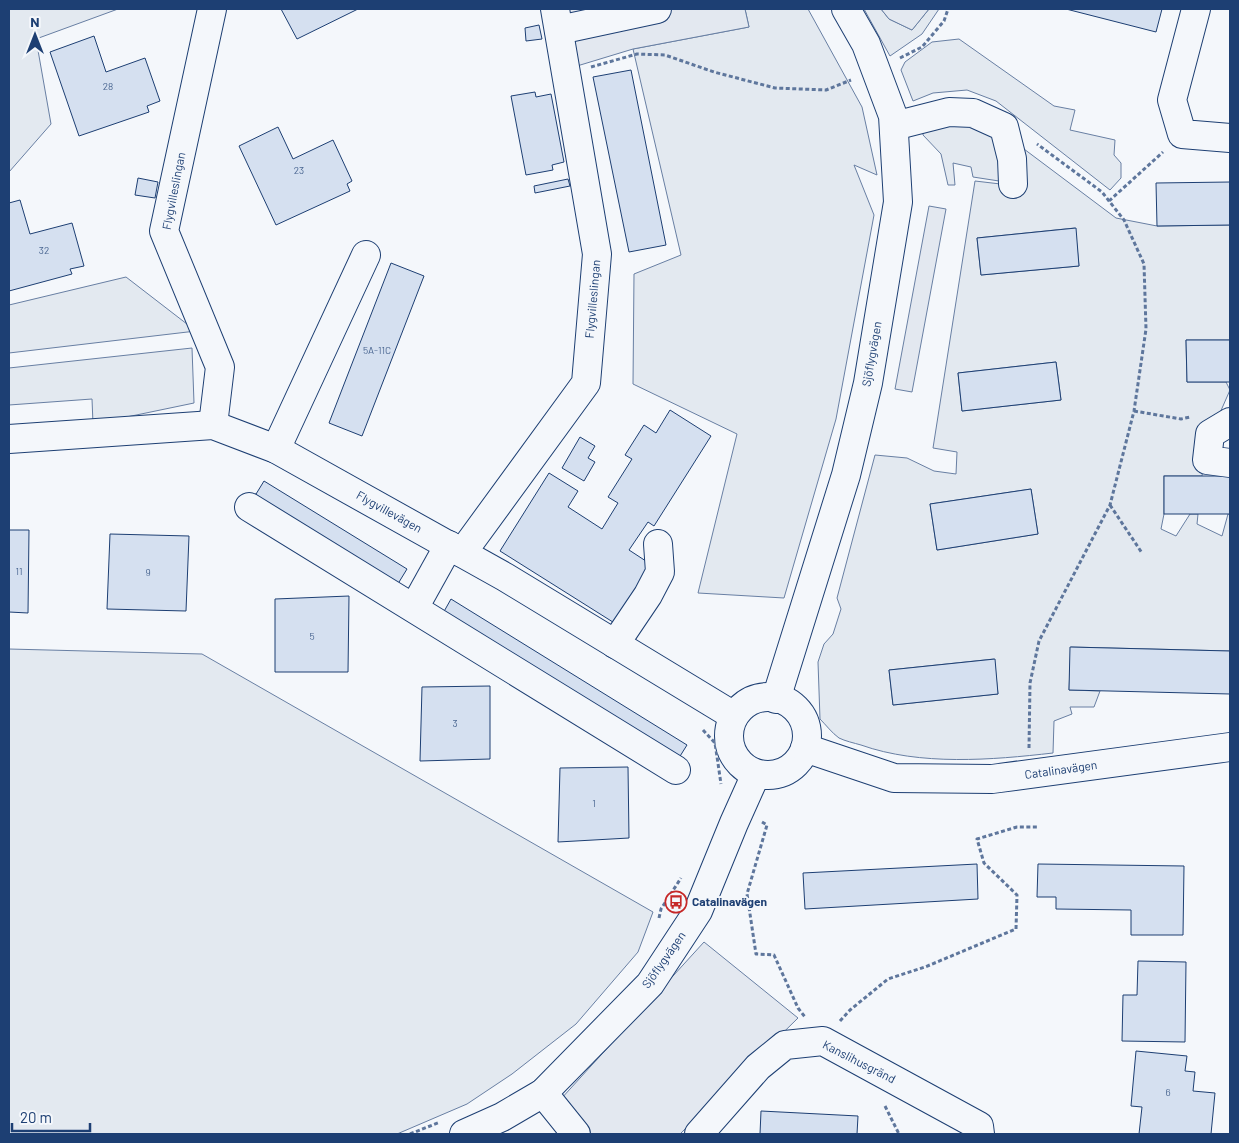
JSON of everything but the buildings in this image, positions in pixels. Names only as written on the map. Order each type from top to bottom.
[{"type":"street","name":"Flygvilleslingan","points":[[212,9],[164,231],[220,367],[213,425]]},
{"type":"street","points":[[557,19],[657,9]]},
{"type":"street","name":"Sjöflygvägen","points":[[776,698],[846,475],[868,383],[898,202],[893,116],[866,44],[846,9]]},
{"type":"street","points":[[1196,9],[1172,100],[1182,134],[1221,138]]},
{"type":"street","name":"Flygvilleslingan","points":[[414,608],[455,549],[586,383],[597,254],[557,19]]},
{"type":"street","points":[[894,126],[949,112],[973,113],[1004,127],[1012,159],[1013,184]]},
{"type":"street","points":[[276,449],[366,255]]},
{"type":"street","points":[[1230,422],[1210,434],[1206,460],[1230,463]]},
{"type":"street","name":"Flygvillevägen","points":[[9,439],[213,425],[276,449],[455,549],[734,716]]},
{"type":"street","points":[[249,507],[676,770]]},
{"type":"street","points":[[615,644],[648,595],[660,572],[658,544]]},
{"type":"street","points":[[776,698],[787,702],[797,711],[804,722],[807,735],[805,748],[799,760],[790,769],[779,774],[756,774],[746,769],[732,751],[729,739],[730,728],[734,716],[742,707],[752,701],[776,698]]},
{"type":"street","name":"Catalinavägen","points":[[805,748],[894,778],[992,779],[1230,747]]},
{"type":"street","name":"Sjöflygvägen","points":[[455,1127],[502,1117],[543,1093],[650,984],[698,911],[732,800],[756,774]]},
{"type":"street","name":"Kanslihusgränd","points":[[699,1134],[758,1067],[785,1044],[823,1041],[979,1126],[980,1134]]},
{"type":"street","points":[[543,1093],[576,1134]]},
{"type":"path","points":[[876,70],[922,47],[944,21],[948,9]]},
{"type":"path","points":[[566,74],[636,54],[665,55],[714,72],[774,88],[826,90]]},
{"type":"path","points":[[1109,201],[1182,134]]},
{"type":"path","points":[[1006,135],[1036,144],[1102,192],[1124,220],[1144,264],[1146,329],[1134,412],[1110,504],[1039,640],[1030,682],[1029,774]]},
{"type":"path","points":[[1134,412],[1181,419]]},
{"type":"path","points":[[1110,504],[1142,554]]},
{"type":"path","points":[[702,729],[715,743],[732,800],[767,824],[747,894],[756,954],[774,955],[798,1008],[823,1041],[850,1010],[888,979],[925,967],[1016,929],[1017,895],[984,863],[977,839],[1017,827],[1038,827]]},
{"type":"path","points":[[657,925],[662,909],[682,876]]},
{"type":"path","points":[[884,1104],[899,1134]]},
{"type":"path","points":[[410,1134],[455,1127]]},
{"type":"shaded area","points":[[9,9],[118,9],[36,39],[51,124],[9,172]]},
{"type":"shaded area","points":[[564,9],[745,9],[749,27],[633,49],[577,66]]},
{"type":"shaded area","points":[[745,9],[808,9],[862,107],[877,175],[854,165],[874,215],[836,419],[784,598],[698,593],[737,434],[633,384],[634,274],[681,255],[633,49],[749,27]]},
{"type":"shaded area","points":[[864,9],[881,9],[889,19],[912,30],[929,9],[939,9],[922,34],[890,56]]},
{"type":"shaded area","points":[[881,9],[929,9],[912,30],[889,19]]},
{"type":"shaded area","points":[[959,39],[1054,106],[1075,110],[1070,130],[1115,140],[1114,155],[1121,163],[1121,178],[1110,190],[996,101],[967,90],[933,93],[913,101],[901,70],[905,62],[932,42]]},
{"type":"shaded area","points":[[972,123],[991,133],[998,149],[999,181],[973,177],[971,167],[953,163],[955,185],[948,185],[941,154],[923,135],[923,127]]},
{"type":"shaded area","points":[[1024,149],[1116,218],[1157,226],[1230,225],[1230,340],[1186,340],[1187,382],[1226,382],[1230,390],[1205,447],[1202,476],[1164,476],[1164,514],[1161,529],[1176,536],[1190,514],[1198,514],[1197,524],[1222,536],[1228,514],[1230,514],[1230,651],[1071,647],[1069,690],[1100,691],[1094,707],[1070,707],[1072,714],[1054,721],[1053,753],[1006,758],[956,760],[932,759],[884,752],[839,738],[820,719],[818,662],[824,644],[833,634],[841,609],[837,598],[875,455],[907,458],[934,471],[956,474],[957,452],[933,448],[975,181],[1026,187]],"holes":[[[1075,228],[1079,266],[981,275],[977,238]],[[1056,362],[1061,400],[962,411],[958,373]],[[1031,489],[1038,534],[937,550],[930,504]],[[994,659],[998,694],[893,705],[889,670]]]},
{"type":"shaded area","points":[[929,206],[946,209],[912,392],[895,389]]},
{"type":"shaded area","points":[[126,277],[196,331],[9,353],[9,305]]},
{"type":"shaded area","points":[[192,348],[194,403],[93,424],[92,399],[9,405],[9,368]]},
{"type":"shaded area","points":[[9,649],[202,654],[653,912],[638,952],[576,1024],[512,1074],[467,1104],[397,1134],[9,1134]]},
{"type":"shaded area","points":[[704,942],[798,1018],[680,1134],[585,1134],[560,1100]]},
{"type":"place","name":"Catalinavägen","points":[[676,902]]}]
